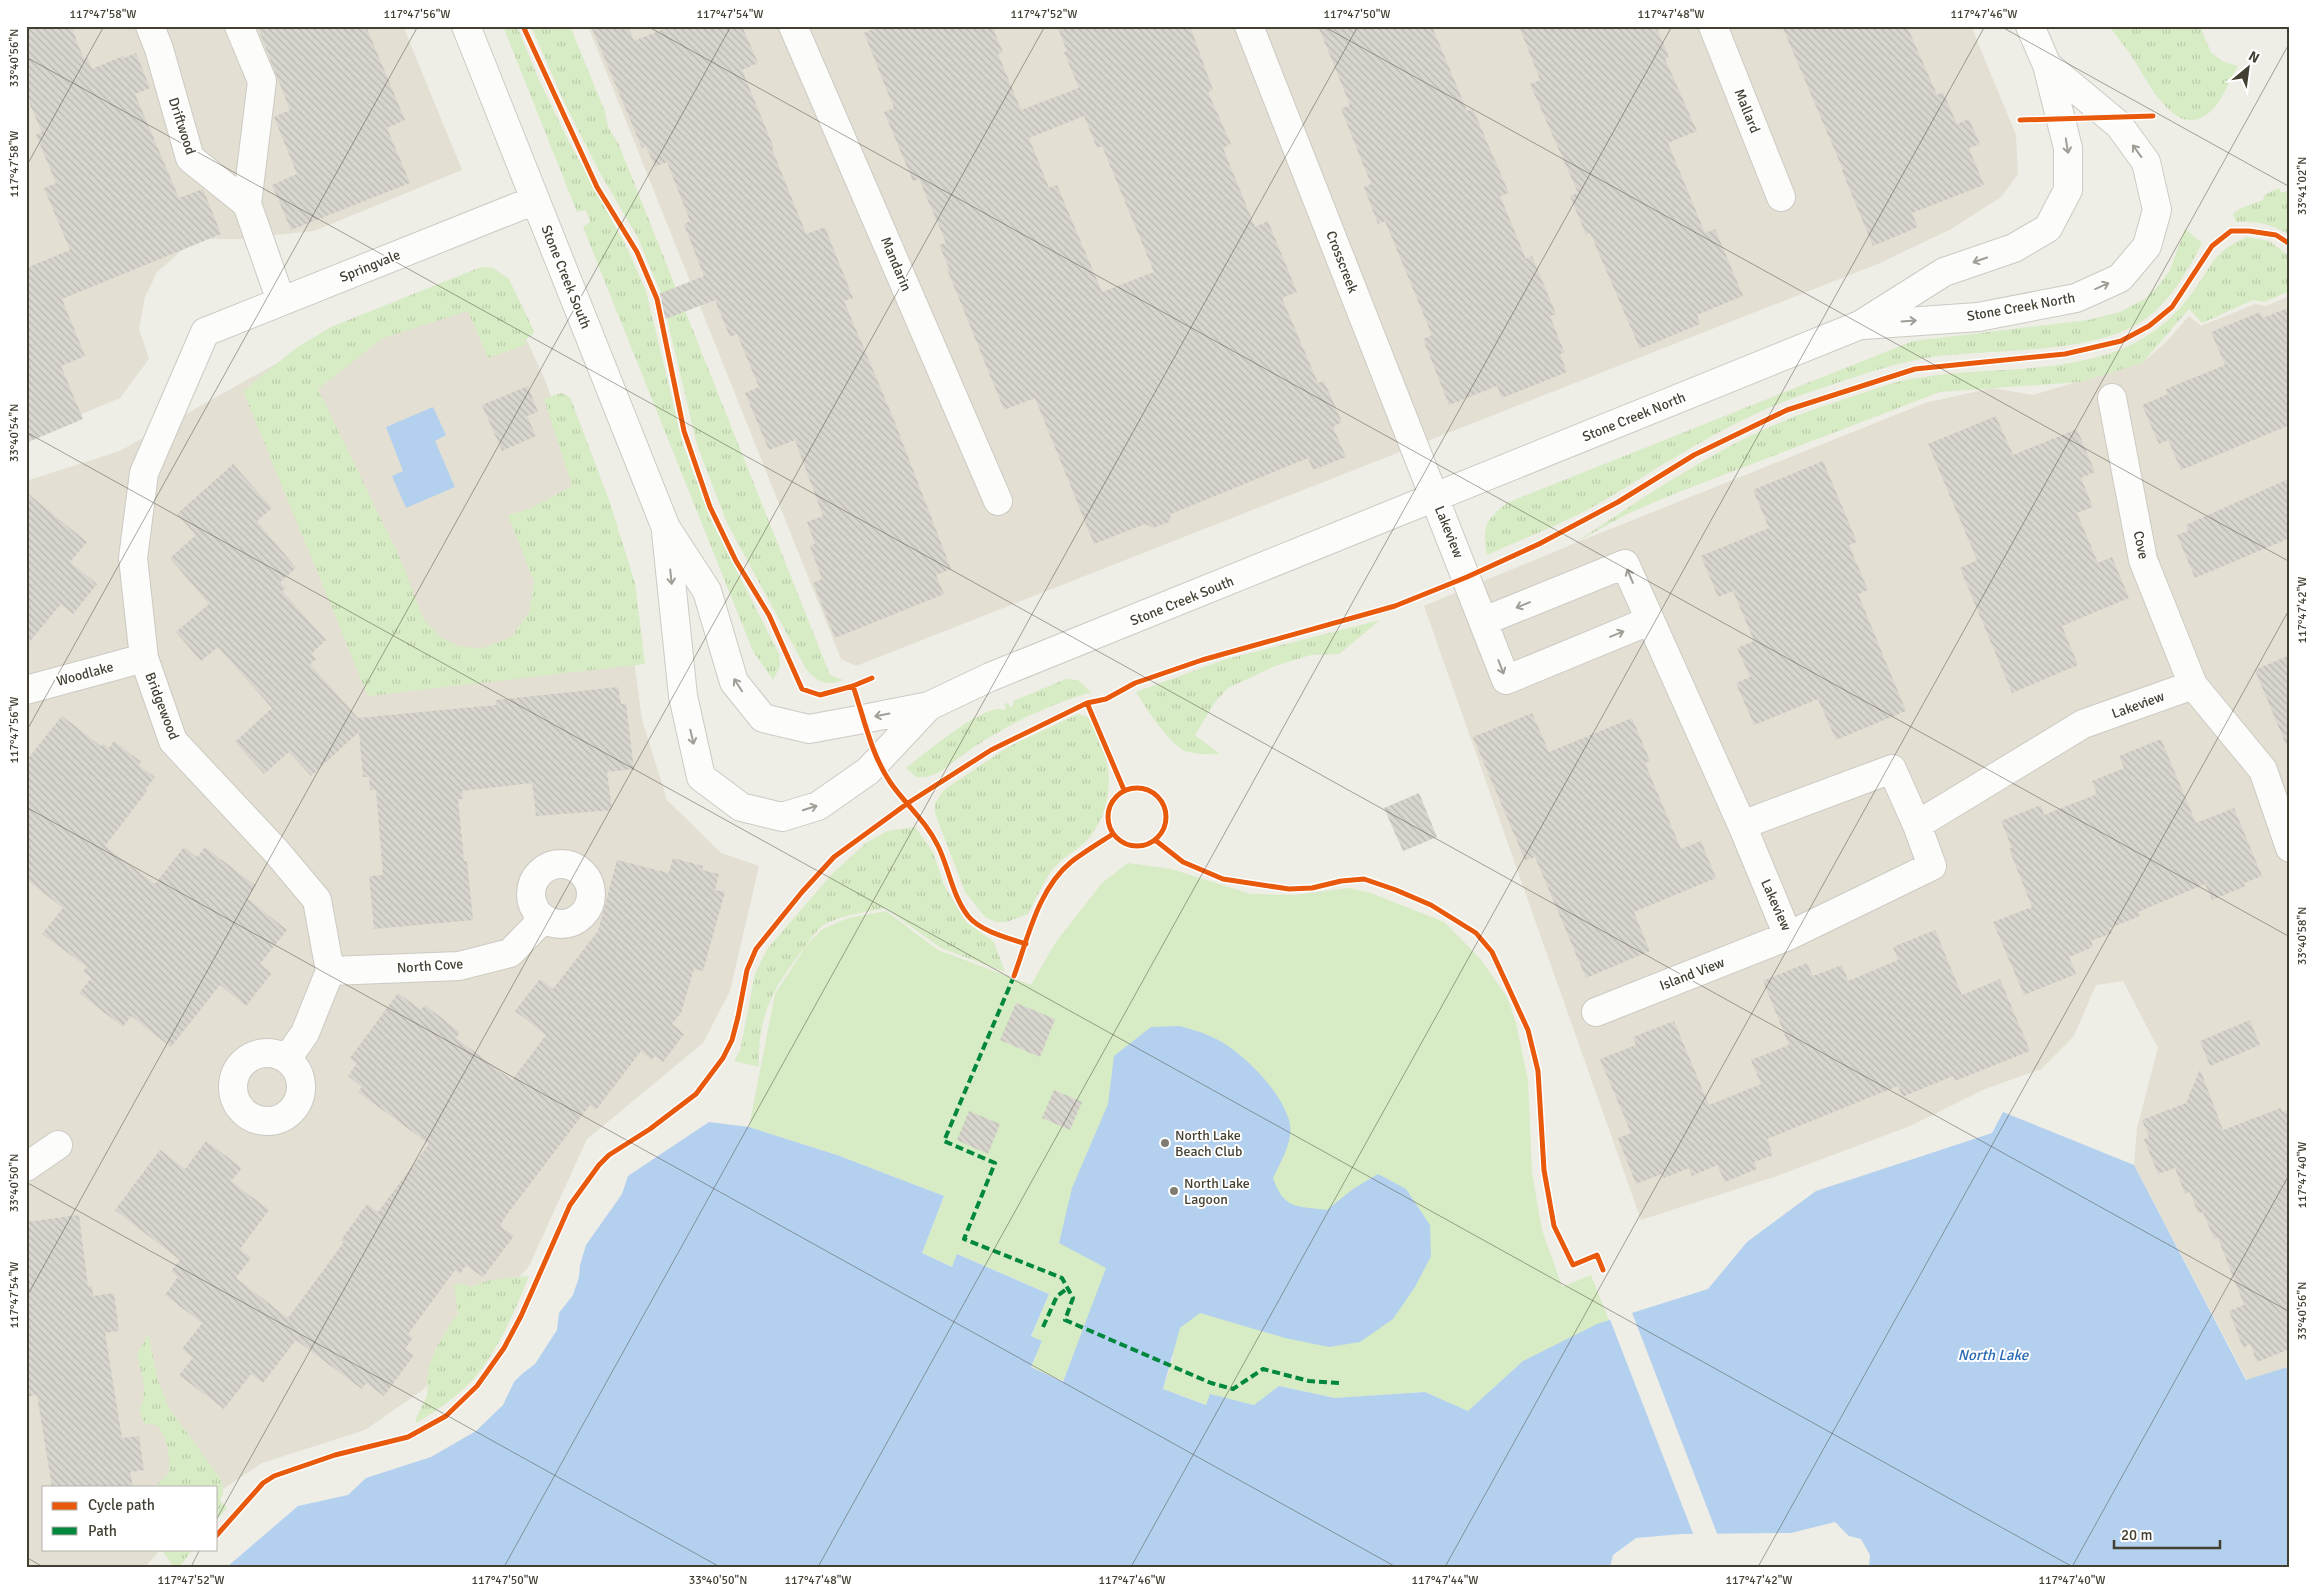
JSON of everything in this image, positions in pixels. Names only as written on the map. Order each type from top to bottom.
[{"type":"street","name":"Driftwood","points":[[150,26],[159,49],[190,158],[248,204]]},
{"type":"street","points":[[239,26],[262,81],[248,204],[281,301]]},
{"type":"street","name":"Stone Creek South","points":[[466,26],[666,528],[707,591],[734,682],[763,718],[808,729],[930,706],[990,677],[1435,498]]},
{"type":"street","name":"Mandarin","points":[[793,26],[998,501]]},
{"type":"street","name":"Crosscreek","points":[[1249,26],[1435,498]]},
{"type":"street","name":"Mallard","points":[[1713,26],[1781,197]]},
{"type":"street","name":"Stone Creek North","points":[[1435,498],[1860,325],[1944,272],[2014,248],[2048,228],[2068,190],[2068,148],[2047,65],[2030,26]]},
{"type":"street","name":"Stone Creek North","points":[[1860,325],[1978,317],[2076,298],[2120,278],[2147,246],[2157,210],[2146,162],[2119,125],[2047,65]]},
{"type":"street","name":"Springvale","points":[[205,332],[535,200]]},
{"type":"street","name":"Bridgewood","points":[[205,332],[144,473],[133,558],[144,658],[173,741],[275,850],[317,900],[330,971]]},
{"type":"street","name":"Cove","points":[[2112,398],[2143,560],[2193,685]]},
{"type":"street","name":"Lakeview","points":[[1435,498],[1506,680],[1649,621]]},
{"type":"street","name":"Stone Creek South","points":[[666,528],[683,696],[702,777],[741,807],[782,817],[818,806],[868,771],[930,706]]},
{"type":"street","name":"Lakeview","points":[[1484,621],[1625,564],[1742,826],[1788,936],[1932,866],[1917,824],[1892,769],[1742,826]]},
{"type":"street","name":"Woodlake","points":[[26,690],[144,658]]},
{"type":"street","points":[[2193,685],[2263,770],[2290,848]]},
{"type":"street","name":"Lakeview","points":[[1917,824],[2083,724],[2193,685]]},
{"type":"street","name":"North Cove","points":[[330,971],[459,966],[510,953],[543,919]]},
{"type":"street","name":"Island View","points":[[1596,1012],[1788,936]]},
{"type":"street","points":[[287,1059],[305,1033],[330,971]]},
{"type":"street","points":[[26,1166],[58,1145]]},
{"type":"shaded area","points":[[26,26],[403,26],[462,170],[314,231],[240,239],[195,239],[157,272],[145,297],[139,329],[149,359],[120,398],[26,437]]},
{"type":"shaded area","points":[[588,26],[1971,26],[2016,135],[2018,174],[2001,197],[1951,229],[1880,263],[856,666],[841,659]]},
{"type":"shaded area","points":[[506,295],[545,380],[626,600],[642,720],[667,800],[721,853],[759,866],[730,991],[703,1043],[587,1139],[529,1266],[424,1389],[365,1430],[262,1463],[218,1493],[218,1486],[42,1486],[42,1550],[160,1550],[145,1567],[26,1567],[26,481],[120,451],[354,320]]},
{"type":"shaded area","points":[[2290,296],[2290,1366],[2247,1380],[2134,1165],[2137,1128],[2158,1048],[2123,981],[2096,985],[2074,1036],[2041,1069],[1985,1089],[1910,1126],[1774,1177],[1641,1220],[1424,606],[1573,544],[1925,403],[1992,388],[2033,395],[2142,363],[2167,341],[2189,316],[2201,326],[2255,304],[2266,306]]},
{"type":"green space","points":[[503,26],[517,26],[539,80],[568,140],[627,248],[646,291],[684,448],[711,520],[779,654],[780,667],[773,680],[753,651],[583,227],[590,222],[586,210],[577,212]]},
{"type":"green space","points":[[531,26],[570,26],[605,112],[608,127],[619,145],[830,675],[843,680],[832,683],[823,682],[806,669],[727,523],[697,445],[661,293],[637,236],[600,173],[564,102]]},
{"type":"green space","points":[[2109,26],[2200,26],[2211,53],[2224,62],[2238,66],[2220,100],[2213,109],[2201,118],[2189,120],[2178,116],[2167,108],[2130,53]]},
{"type":"green space","points":[[2279,188],[2281,193],[2290,190],[2290,235],[2264,224],[2236,222],[2233,214],[2241,208],[2263,200],[2264,195]]},
{"type":"green space","points":[[2185,229],[2202,243],[2190,265],[2169,297],[2151,315],[2120,332],[2096,340],[2070,345],[1939,356],[1908,361],[1801,395],[1716,434],[1575,516],[1487,555],[1485,537],[1488,524],[1495,513],[1509,502],[1913,341],[2088,320],[2120,312],[2145,299],[2158,286],[2170,270]]},
{"type":"green space","points":[[2247,237],[2269,241],[2290,257],[2290,291],[2264,302],[2253,300],[2202,323],[2189,309],[2142,363],[2081,382],[1940,392],[1676,493],[1627,514],[1573,544],[1723,450],[1771,426],[1820,407],[1909,379],[1965,372],[2063,364],[2111,353],[2135,343],[2146,337],[2176,313],[2214,260],[2227,248]]},
{"type":"green space","points":[[481,267],[493,268],[509,279],[534,331],[524,341],[528,344],[488,358],[468,311],[383,338],[318,389],[400,558],[423,618],[439,636],[458,646],[481,649],[511,637],[529,613],[534,582],[508,515],[532,508],[572,486],[544,399],[561,393],[570,397],[609,500],[635,583],[645,664],[368,696],[243,391],[296,348],[331,327]]},
{"type":"green space","points":[[1380,620],[1339,654],[1311,655],[1275,666],[1228,688],[1215,702],[1195,735],[1220,754],[1193,753],[1178,747],[1145,707],[1136,692],[1223,660]]},
{"type":"green space","points":[[1066,679],[1078,680],[1091,692],[1039,711],[1007,727],[975,746],[935,774],[916,777],[906,768],[969,721],[995,709],[1004,710],[1006,708],[1004,704],[1008,703],[1010,707],[1013,706],[1013,701]]},
{"type":"green space","points":[[1078,714],[1088,717],[1103,746],[1109,778],[1105,809],[1089,838],[1052,870],[1028,914],[1006,922],[996,922],[985,917],[965,892],[935,813],[935,804],[942,792],[948,787],[1008,747]]},
{"type":"green space","points":[[915,827],[933,852],[944,885],[966,922],[994,942],[1005,972],[941,948],[885,908],[842,917],[817,930],[774,992],[768,1005],[761,1034],[759,1067],[734,1061],[740,1051],[755,974],[767,949],[832,874],[866,843],[887,831]]},
{"type":"green space","name":"North Lake Beach Club","points":[[1128,863],[1171,869],[1251,894],[1295,895],[1348,888],[1371,893],[1444,922],[1481,960],[1507,997],[1516,1023],[1528,1081],[1532,1173],[1542,1230],[1562,1287],[1591,1275],[1609,1320],[1523,1361],[1468,1411],[1425,1392],[1335,1398],[1279,1386],[1254,1405],[1210,1395],[1207,1405],[1163,1389],[1174,1355],[1089,1318],[1063,1381],[1031,1367],[1042,1341],[1031,1337],[1049,1294],[958,1254],[953,1267],[922,1253],[944,1196],[837,1155],[749,1127],[775,994],[806,946],[821,930],[848,918],[886,911],[938,950],[1031,985],[1056,942],[1102,883]]},
{"type":"green space","points":[[529,1276],[500,1341],[485,1365],[448,1402],[416,1423],[417,1416],[427,1395],[427,1376],[435,1351],[458,1314],[454,1286],[461,1283],[471,1287],[492,1280]]},
{"type":"green space","points":[[148,1334],[158,1380],[169,1408],[222,1481],[223,1494],[220,1500],[227,1508],[218,1519],[218,1486],[156,1486],[169,1473],[168,1448],[157,1425],[145,1424],[139,1410],[144,1390],[137,1354]]},
{"type":"green space","points":[[162,1550],[192,1550],[179,1567],[174,1567]]},
{"type":"water","points":[[433,407],[446,435],[435,441],[455,487],[406,508],[392,476],[403,471],[386,427]]},
{"type":"water","name":"North Lake","points":[[1179,1026],[1208,1035],[1235,1051],[1258,1072],[1277,1096],[1289,1120],[1290,1135],[1286,1150],[1273,1178],[1277,1188],[1287,1201],[1300,1207],[1327,1210],[1353,1189],[1378,1174],[1406,1189],[1430,1225],[1431,1256],[1415,1287],[1393,1319],[1360,1342],[1329,1347],[1285,1338],[1200,1313],[1180,1328],[1163,1389],[1206,1405],[1210,1394],[1254,1405],[1279,1386],[1335,1398],[1425,1392],[1468,1411],[1523,1361],[1597,1324],[1708,1289],[1747,1242],[1816,1191],[1992,1133],[2003,1112],[2134,1165],[2246,1380],[2290,1366],[2290,1567],[1869,1567],[1870,1555],[1861,1539],[1849,1536],[1835,1522],[1791,1533],[1682,1534],[1636,1538],[1613,1555],[1610,1567],[227,1567],[298,1506],[348,1495],[366,1478],[431,1457],[476,1431],[503,1405],[514,1382],[535,1364],[557,1330],[559,1313],[573,1295],[586,1245],[622,1194],[628,1176],[709,1122],[749,1127],[837,1155],[944,1196],[922,1253],[952,1267],[957,1254],[1049,1294],[1031,1336],[1042,1341],[1031,1367],[1063,1382],[1106,1268],[1059,1243],[1072,1188],[1108,1104],[1114,1056],[1151,1027]]},
{"type":"pier","points":[[1631,1310],[1718,1536],[1694,1536],[1609,1317]]},
{"type":"building","points":[[26,26],[71,26],[84,59],[87,57],[92,69],[123,56],[124,58],[136,53],[150,88],[135,94],[179,198],[203,189],[221,234],[62,299],[85,356],[61,366],[83,419],[26,443],[26,268],[70,250],[44,188],[56,183],[36,135],[42,132],[26,96]]},
{"type":"building","points":[[257,26],[366,26],[405,120],[387,128],[410,183],[291,230],[272,185],[297,174],[274,117],[290,110]]},
{"type":"building","points":[[591,26],[628,26],[634,41],[671,26],[742,26],[758,63],[742,70],[774,148],[772,149],[806,234],[825,227],[853,298],[844,301],[894,420],[951,569],[936,575],[944,594],[835,638],[813,583],[822,579],[810,546],[815,544],[807,522],[823,516],[795,440],[769,450],[745,393],[759,387],[737,334],[730,337],[715,300],[663,320],[654,296],[704,276],[684,224],[690,221],[667,162],[655,167],[646,146],[642,148]]},
{"type":"building","points":[[880,26],[992,26],[1003,52],[998,54],[1021,110],[1079,88],[1064,52],[1067,51],[1057,26],[1190,26],[1213,90],[1208,92],[1231,144],[1223,148],[1255,227],[1268,221],[1297,292],[1282,298],[1318,383],[1324,381],[1342,422],[1333,427],[1346,457],[1313,470],[1308,458],[1171,514],[1169,522],[1153,528],[1145,524],[1094,544],[1035,398],[1004,410],[947,269],[949,268],[939,245],[946,243],[919,179],[913,181],[884,112],[894,108],[864,33]],"holes":[[[1084,116],[1097,148],[1102,146],[1154,272],[1102,292],[1057,185],[1049,188],[1029,138]]]},
{"type":"building","points":[[1318,26],[1432,26],[1467,111],[1473,109],[1509,193],[1500,196],[1526,259],[1532,256],[1556,314],[1550,316],[1564,352],[1560,354],[1567,372],[1502,398],[1497,386],[1449,405],[1423,339],[1432,335],[1385,221],[1378,224],[1364,187],[1371,184],[1341,109],[1350,105]]},
{"type":"building","points":[[1519,26],[1656,26],[1669,57],[1665,59],[1697,131],[1668,143],[1705,233],[1715,229],[1743,296],[1697,315],[1700,324],[1640,349],[1590,233],[1586,235],[1570,196],[1578,193],[1530,84],[1540,80]]},
{"type":"building","points":[[1782,26],[1907,26],[1937,95],[1943,92],[1957,124],[1969,119],[1980,144],[1969,148],[1984,185],[1912,213],[1918,227],[1873,246]]},
{"type":"building","points":[[2290,307],[2290,425],[2181,470],[2168,440],[2159,444],[2142,405],[2168,394],[2166,389],[2225,365],[2211,332],[2260,312],[2263,318]]},
{"type":"building","points":[[528,386],[538,412],[527,416],[536,436],[502,451],[482,405]]},
{"type":"building","points":[[1996,416],[2013,455],[2077,429],[2095,472],[2081,478],[2093,507],[2077,513],[2098,563],[2112,557],[2129,598],[2062,626],[2078,665],[2012,693],[1960,568],[1977,560],[1928,444]]},
{"type":"building","points":[[1823,461],[1857,542],[1849,545],[1868,590],[1858,594],[1906,711],[1836,740],[1818,699],[1754,725],[1736,683],[1750,677],[1737,648],[1754,641],[1733,591],[1718,597],[1701,556],[1769,528],[1753,490]]},
{"type":"building","points":[[233,464],[272,508],[257,521],[296,568],[280,582],[286,589],[282,591],[326,640],[311,654],[316,659],[310,664],[358,718],[496,705],[496,700],[618,687],[621,704],[626,704],[634,769],[607,772],[612,810],[536,816],[532,783],[462,791],[463,799],[458,799],[464,861],[467,861],[473,920],[374,929],[369,876],[383,875],[376,790],[370,790],[369,777],[363,777],[359,732],[311,776],[289,752],[264,774],[235,742],[272,708],[218,647],[201,661],[176,632],[209,604],[170,558],[196,535],[177,514]]},
{"type":"building","points":[[2290,478],[2290,538],[2195,578],[2177,535],[2188,531],[2186,525]]},
{"type":"building","points":[[26,492],[87,542],[70,562],[97,584],[73,614],[61,604],[26,646]]},
{"type":"building","points":[[2290,655],[2290,752],[2289,752],[2255,670]]},
{"type":"building","points":[[1532,713],[1549,752],[1632,718],[1650,761],[1645,763],[1681,849],[1701,841],[1716,878],[1634,912],[1650,951],[1586,978],[1535,857],[1525,860],[1473,737]]},
{"type":"building","points":[[62,716],[101,746],[103,744],[109,748],[114,741],[141,762],[138,765],[155,777],[145,790],[147,791],[105,846],[155,884],[184,847],[197,857],[205,847],[256,886],[247,898],[287,930],[260,964],[272,973],[246,1006],[220,985],[171,1047],[131,1016],[123,1027],[79,993],[91,978],[83,971],[87,967],[42,934],[63,908],[26,879],[26,761]]},
{"type":"building","points":[[2161,739],[2196,823],[2234,808],[2262,876],[2244,883],[2246,886],[2212,900],[2205,884],[2138,912],[2140,916],[2110,928],[2112,933],[2091,941],[2093,947],[2069,957],[2076,974],[2024,995],[1993,922],[2032,907],[2009,849],[2012,848],[2001,821],[2041,805],[2044,815],[2097,794],[2092,781],[2124,768],[2119,756]]},
{"type":"building","points":[[1419,793],[1437,837],[1403,851],[1384,808]]},
{"type":"building","points":[[673,858],[703,866],[702,870],[719,874],[715,890],[725,892],[703,971],[694,969],[681,1013],[672,1024],[684,1034],[663,1062],[655,1056],[651,1060],[641,1051],[596,1110],[590,1105],[505,1217],[500,1226],[514,1236],[483,1277],[466,1265],[460,1274],[455,1270],[408,1334],[413,1338],[405,1349],[414,1355],[384,1396],[366,1383],[362,1389],[296,1340],[263,1383],[251,1374],[224,1409],[179,1375],[193,1358],[182,1349],[202,1323],[165,1295],[178,1277],[171,1271],[180,1260],[115,1210],[160,1150],[185,1169],[206,1141],[242,1168],[231,1181],[269,1210],[240,1249],[251,1258],[236,1278],[288,1318],[344,1242],[341,1240],[367,1204],[378,1212],[429,1144],[358,1092],[362,1087],[348,1076],[357,1063],[350,1058],[398,993],[421,1010],[425,1005],[460,1032],[456,1038],[512,1080],[546,1035],[515,1011],[540,979],[553,989],[598,931],[617,860],[669,873]]},
{"type":"building","points":[[1935,930],[1962,995],[2000,979],[2030,1051],[1955,1081],[1953,1076],[1902,1097],[1898,1086],[1767,1139],[1773,1155],[1754,1162],[1757,1169],[1725,1182],[1717,1165],[1692,1176],[1689,1168],[1664,1178],[1662,1174],[1636,1184],[1618,1138],[1631,1133],[1600,1059],[1636,1045],[1633,1037],[1674,1021],[1709,1105],[1761,1084],[1751,1060],[1789,1045],[1763,981],[1807,963],[1813,976],[1842,965],[1848,981],[1898,960],[1893,947]]},
{"type":"building","points":[[1016,1003],[1055,1019],[1040,1057],[1000,1040]]},
{"type":"building","points":[[2250,1020],[2260,1045],[2210,1066],[2200,1041]]},
{"type":"building","points":[[2200,1069],[2223,1130],[2281,1108],[2282,1112],[2290,1109],[2290,1349],[2257,1362],[2250,1344],[2243,1348],[2229,1311],[2244,1305],[2218,1238],[2214,1239],[2203,1212],[2198,1213],[2190,1192],[2185,1194],[2175,1168],[2158,1174],[2144,1139],[2149,1137],[2142,1120],[2186,1103]]},
{"type":"building","points":[[1054,1090],[1082,1102],[1070,1130],[1042,1118]]},
{"type":"building","points":[[969,1111],[1000,1124],[988,1154],[957,1140]]},
{"type":"building","points":[[79,1215],[88,1286],[92,1286],[93,1296],[114,1293],[119,1331],[105,1333],[122,1438],[139,1436],[144,1470],[130,1472],[133,1486],[52,1486],[37,1395],[26,1397],[26,1222]]},
{"type":"marked path","points":[[1014,976],[944,1141],[995,1163],[964,1239],[1062,1278],[1073,1298],[1065,1320],[1211,1383],[1233,1389],[1263,1369],[1309,1381],[1340,1383]]},
{"type":"marked path","points":[[1043,1327],[1057,1296],[1068,1288]]},
{"type":"cycle path","points":[[523,26],[597,187],[637,252],[657,299],[684,431],[710,507],[736,561],[769,615],[802,689],[820,695],[853,686],[872,678]]},
{"type":"cycle path","points":[[2020,120],[2153,116]]},
{"type":"cycle path","points":[[218,1534],[263,1483],[274,1476],[335,1455],[408,1437],[446,1416],[477,1386],[504,1348],[521,1316],[570,1205],[599,1165],[609,1155],[650,1129],[696,1094],[723,1058],[732,1040],[747,970],[756,949],[802,892],[834,857],[908,803],[991,750],[1087,703],[1106,699],[1135,683],[1202,660],[1395,606],[1467,577],[1539,544],[1618,502],[1694,455],[1787,410],[1915,369],[2065,354],[2121,341],[2149,326],[2172,307],[2212,246],[2231,231],[2249,231],[2276,235],[2290,244]]},
{"type":"cycle path","points":[[853,686],[868,736],[883,771],[933,837],[942,854],[954,890],[968,916],[987,930],[1026,944]]},
{"type":"cycle path","points":[[1087,703],[1124,790]]},
{"type":"cycle path","points":[[1137,788],[1148,790],[1161,801],[1166,817],[1164,828],[1153,841],[1137,846],[1126,844],[1113,833],[1108,817],[1110,806],[1121,793],[1137,788]]},
{"type":"cycle path","points":[[1014,976],[1029,930],[1050,886],[1071,862],[1113,834]]},
{"type":"cycle path","points":[[1155,840],[1183,862],[1223,879],[1289,889],[1312,888],[1341,881],[1364,879],[1431,905],[1476,933],[1492,952],[1528,1030],[1538,1071],[1544,1170],[1554,1226],[1573,1265],[1597,1255],[1603,1270]]},
{"type":"place","name":"North Lake Beach Club","points":[[1165,1143]]},
{"type":"place","name":"North Lake Lagoon","points":[[1174,1191]]}]
